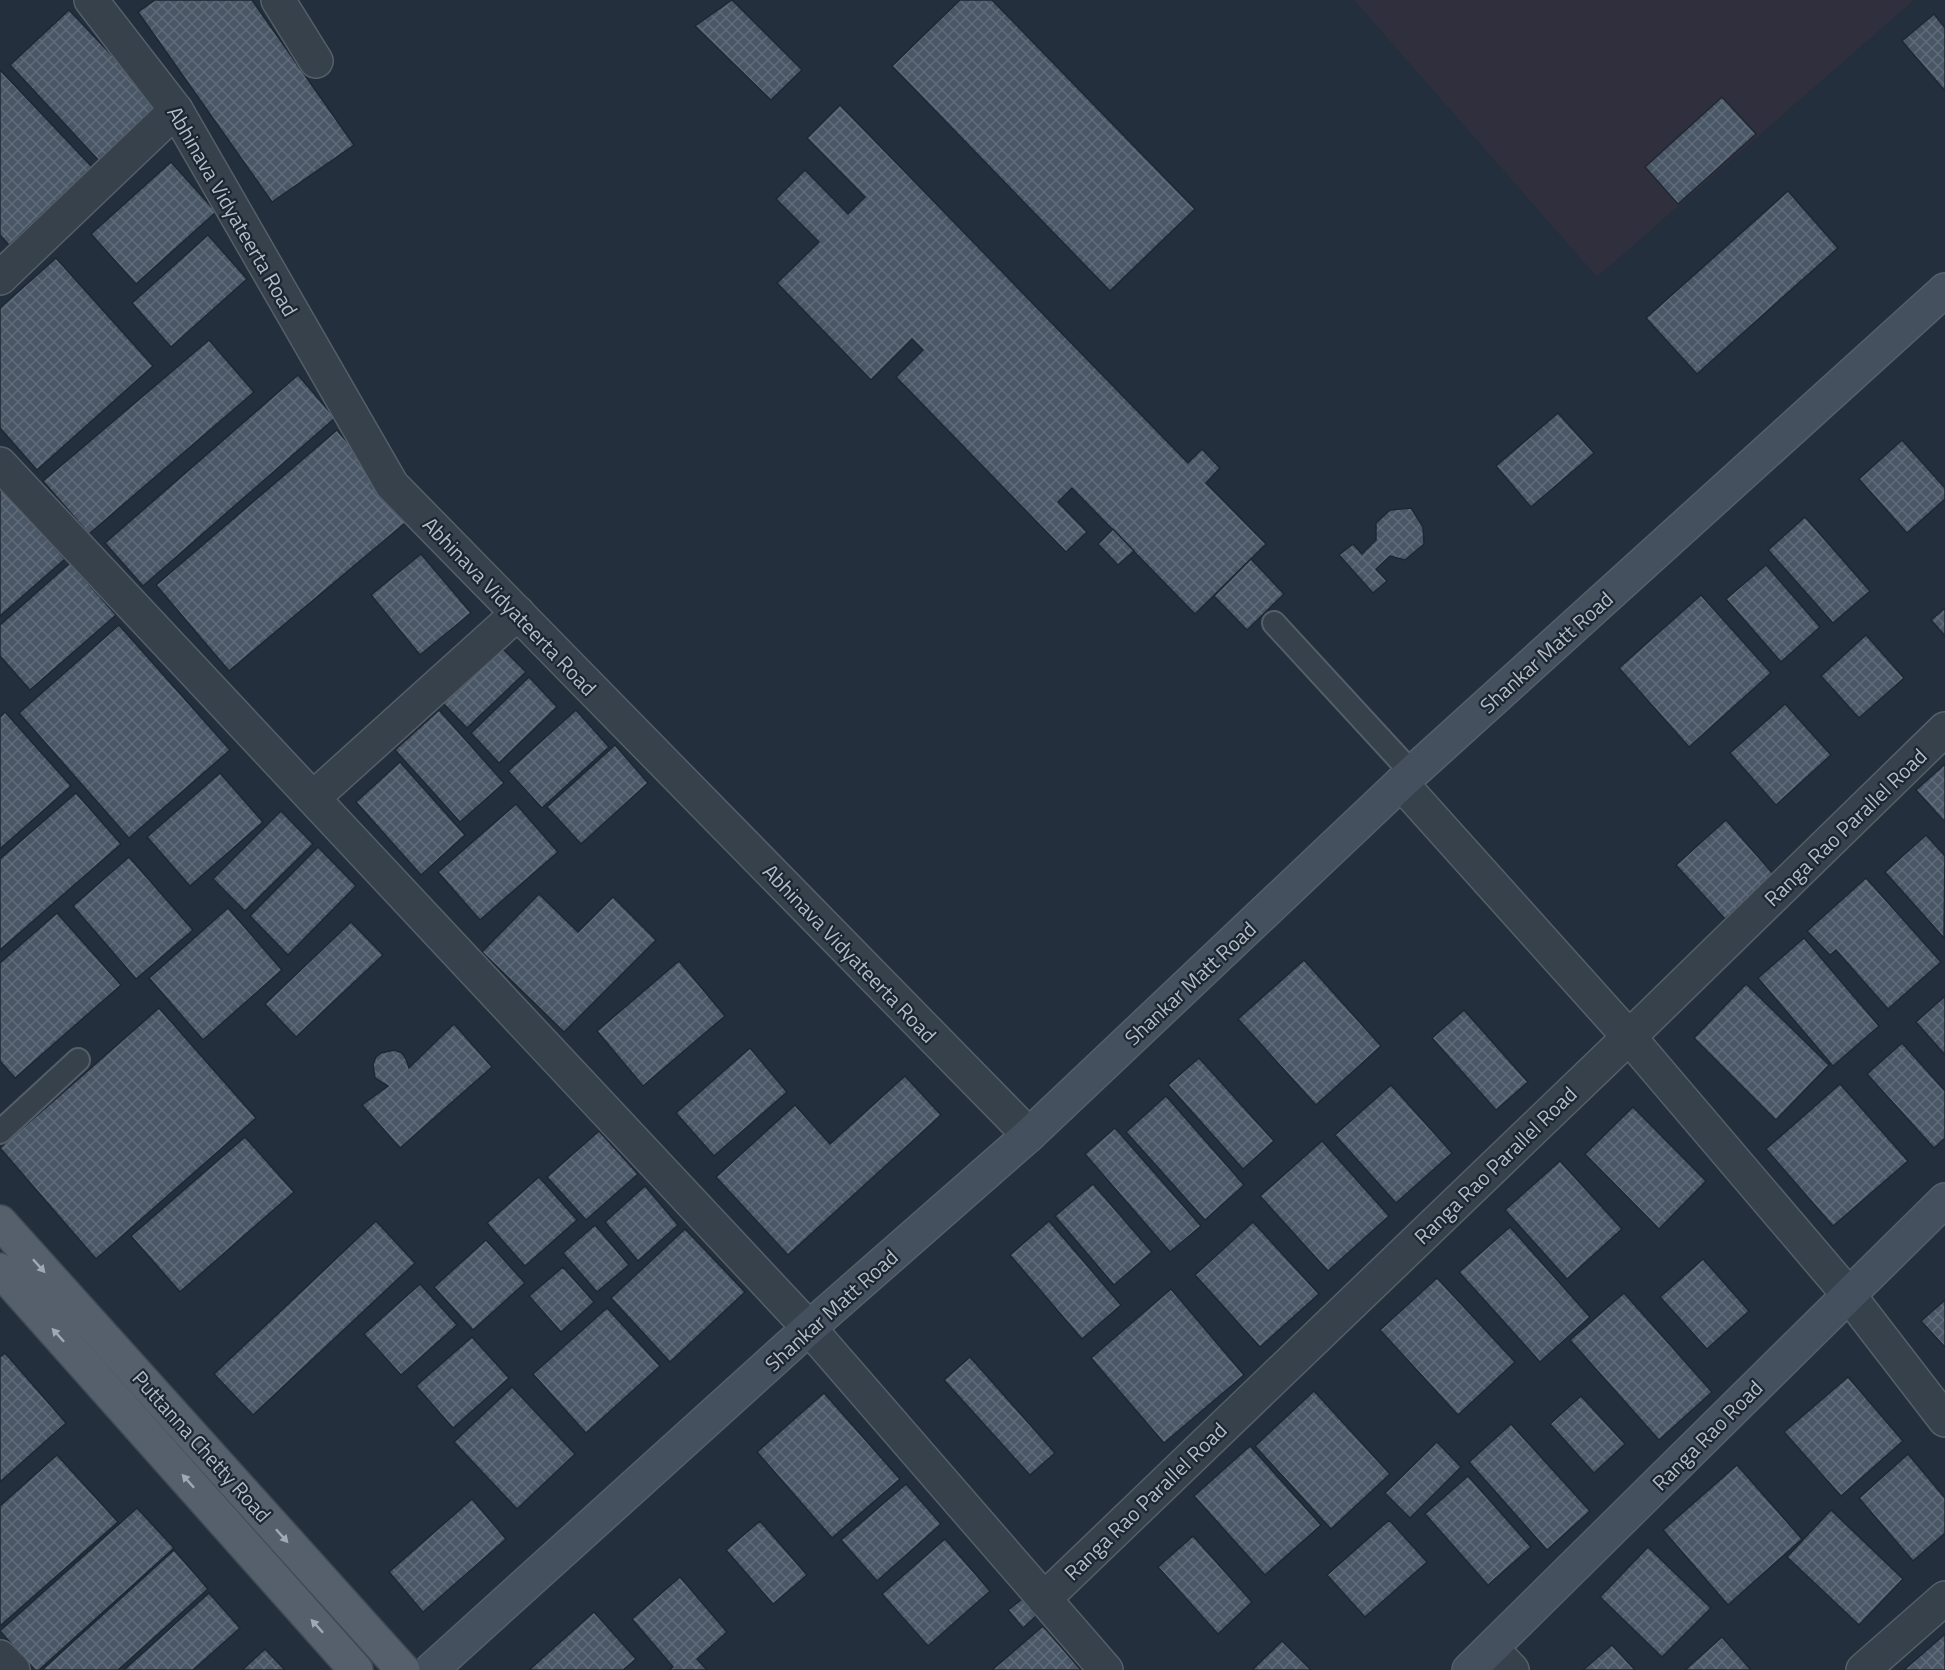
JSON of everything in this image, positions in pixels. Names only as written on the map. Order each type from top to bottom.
[{"type":"main road","name":"Puttanna Chetty Road","points":[[0,1222],[404,1670]]},
{"type":"main road","name":"Puttanna Chetty Road","points":[[0,1270],[356,1670]]},
{"type":"street","points":[[278,0],[316,61]]},
{"type":"street","name":"Abhinava Vidyateerta Road","points":[[104,4],[176,110],[392,485],[1029,1135]]},
{"type":"street","points":[[0,278],[176,110]]},
{"type":"street","name":"Shankar Matt Road","points":[[431,1670],[809,1328],[1029,1135],[1407,778],[1945,290]]},
{"type":"street","points":[[0,464],[809,1328],[1106,1670]]},
{"type":"street","points":[[313,798],[518,614]]},
{"type":"street","name":"Ranga Rao Parallel Road","points":[[1044,1599],[1629,1037],[1945,729]]},
{"type":"street","points":[[1407,778],[1848,1294],[1945,1420]]},
{"type":"street","name":"Ranga Rao Road","points":[[1491,1663],[1848,1294],[1945,1200]]},
{"type":"street","points":[[1863,1670],[1945,1598]]},
{"type":"street","points":[[0,1657],[13,1670]]},
{"type":"lane","points":[[1275,623],[1407,778]]},
{"type":"lane","points":[[0,1132],[78,1060]]},
{"type":"shaded area","points":[[1354,0],[1914,0],[1597,277]]},
{"type":"building","points":[[155,0],[252,0],[354,145],[272,202],[138,12]]},
{"type":"building","points":[[732,0],[802,70],[771,100],[695,26]]},
{"type":"building","points":[[960,0],[992,0],[1195,209],[1110,291],[892,66]]},
{"type":"building","points":[[69,10],[162,108],[102,164],[10,65]]},
{"type":"building","points":[[1934,14],[1945,28],[1945,91],[1902,41]]},
{"type":"building","points":[[0,70],[92,167],[9,245],[0,235]]},
{"type":"building","points":[[1722,97],[1756,134],[1678,204],[1645,167]]},
{"type":"building","points":[[840,105],[1188,463],[1202,449],[1220,468],[1206,483],[1266,544],[1195,614],[1072,488],[1058,502],[1087,532],[1066,552],[896,377],[923,350],[912,339],[871,380],[777,283],[819,242],[776,199],[805,170],[848,214],[865,197],[807,138]]},
{"type":"building","points":[[171,162],[216,212],[136,284],[91,234]]},
{"type":"building","points":[[1788,191],[1838,248],[1697,374],[1646,318]]},
{"type":"building","points":[[208,235],[247,279],[171,347],[132,303]]},
{"type":"building","points":[[56,258],[153,366],[37,470],[0,428],[0,308]]},
{"type":"building","points":[[209,340],[254,392],[89,534],[43,481]]},
{"type":"building","points":[[298,375],[335,418],[143,586],[105,543]]},
{"type":"building","points":[[1558,413],[1594,453],[1531,507],[1496,466]]},
{"type":"building","points":[[337,430],[411,518],[229,671],[156,585]]},
{"type":"building","points":[[1902,440],[1945,488],[1945,499],[1907,533],[1859,479]]},
{"type":"building","points":[[0,485],[65,559],[0,616]]},
{"type":"building","points":[[1411,508],[1423,527],[1424,544],[1405,560],[1390,556],[1376,569],[1387,581],[1373,593],[1339,555],[1353,544],[1362,554],[1376,540],[1376,523],[1390,510]]},
{"type":"building","points":[[1805,517],[1870,591],[1833,623],[1768,550]]},
{"type":"building","points":[[1113,529],[1134,551],[1118,565],[1098,544]]},
{"type":"building","points":[[421,554],[471,613],[420,655],[371,595]]},
{"type":"building","points":[[1251,559],[1284,594],[1247,630],[1214,596]]},
{"type":"building","points":[[70,563],[116,615],[30,690],[0,656],[0,625]]},
{"type":"building","points":[[1766,565],[1820,627],[1781,662],[1726,599]]},
{"type":"building","points":[[1701,595],[1771,673],[1689,747],[1619,668]]},
{"type":"building","points":[[1945,608],[1945,636],[1931,620]]},
{"type":"building","points":[[119,625],[230,750],[129,838],[19,713]]},
{"type":"building","points":[[1866,635],[1904,678],[1859,718],[1821,676]]},
{"type":"building","points":[[497,643],[526,672],[467,728],[439,699]]},
{"type":"building","points":[[529,677],[557,707],[499,763],[471,733]]},
{"type":"building","points":[[1785,704],[1831,755],[1776,805],[1730,753]]},
{"type":"building","points":[[439,710],[504,783],[460,822],[395,750]]},
{"type":"building","points":[[576,710],[609,747],[542,808],[508,771]]},
{"type":"building","points":[[5,712],[71,786],[0,849],[0,717]]},
{"type":"building","points":[[615,745],[648,783],[581,844],[547,807]]},
{"type":"building","points":[[400,762],[465,835],[421,875],[356,802]]},
{"type":"building","points":[[1945,764],[1945,822],[1916,790]]},
{"type":"building","points":[[220,773],[263,822],[190,886],[147,837]]},
{"type":"building","points":[[76,793],[121,844],[0,950],[0,859]]},
{"type":"building","points":[[516,804],[558,852],[480,920],[438,872]]},
{"type":"building","points":[[281,811],[313,844],[245,911],[213,879]]},
{"type":"building","points":[[1726,820],[1774,875],[1725,919],[1676,865]]},
{"type":"building","points":[[1926,835],[1945,856],[1944,938],[1885,872]]},
{"type":"building","points":[[318,847],[356,886],[288,955],[250,916]]},
{"type":"building","points":[[129,857],[193,930],[136,979],[73,906]]},
{"type":"building","points":[[1866,878],[1941,962],[1888,1009],[1836,950],[1830,955],[1807,931]]},
{"type":"building","points":[[539,894],[578,932],[613,897],[656,940],[564,1032],[482,952]]},
{"type":"building","points":[[228,908],[282,970],[203,1040],[149,978]]},
{"type":"building","points":[[57,913],[121,985],[15,1078],[0,1061],[0,963]]},
{"type":"building","points":[[351,922],[383,955],[296,1037],[265,1004]]},
{"type":"building","points":[[1804,938],[1879,1026],[1833,1066],[1758,978]]},
{"type":"building","points":[[1304,960],[1381,1046],[1316,1105],[1238,1019]]},
{"type":"building","points":[[679,961],[725,1016],[643,1086],[597,1031]]},
{"type":"building","points":[[1746,984],[1829,1065],[1776,1120],[1694,1038]]},
{"type":"building","points":[[1945,996],[1945,1055],[1916,1022]]},
{"type":"building","points":[[159,1008],[256,1118],[96,1259],[0,1148]]},
{"type":"building","points":[[1464,1010],[1528,1082],[1496,1110],[1432,1038]]},
{"type":"building","points":[[454,1024],[492,1067],[400,1148],[362,1105],[388,1086],[375,1078],[373,1064],[376,1057],[381,1053],[395,1050],[402,1053],[409,1068]]},
{"type":"building","points":[[1902,1043],[1945,1091],[1945,1138],[1934,1148],[1867,1074]]},
{"type":"building","points":[[750,1048],[787,1092],[714,1156],[676,1113]]},
{"type":"building","points":[[1199,1058],[1274,1141],[1243,1169],[1168,1085]]},
{"type":"building","points":[[905,1076],[941,1115],[788,1255],[716,1177],[795,1105],[830,1144]]},
{"type":"building","points":[[1840,1084],[1908,1161],[1833,1226],[1766,1149]]},
{"type":"building","points":[[1391,1085],[1452,1153],[1396,1203],[1335,1135]]},
{"type":"building","points":[[1166,1096],[1244,1185],[1205,1220],[1126,1132]]},
{"type":"building","points":[[1633,1107],[1706,1181],[1659,1229],[1585,1154]]},
{"type":"building","points":[[1115,1128],[1201,1226],[1170,1252],[1085,1154]]},
{"type":"building","points":[[599,1131],[638,1174],[586,1220],[547,1177]]},
{"type":"building","points":[[245,1137],[294,1192],[180,1292],[131,1236]]},
{"type":"building","points":[[1322,1141],[1389,1216],[1328,1271],[1260,1196]]},
{"type":"building","points":[[1560,1161],[1622,1229],[1567,1279],[1505,1210]]},
{"type":"building","points":[[539,1177],[577,1220],[525,1266],[487,1223]]},
{"type":"building","points":[[1093,1184],[1152,1252],[1114,1285],[1055,1216]]},
{"type":"building","points":[[645,1186],[678,1225],[638,1261],[605,1222]]},
{"type":"building","points":[[376,1221],[415,1263],[253,1415],[214,1374]]},
{"type":"building","points":[[1049,1221],[1121,1305],[1082,1339],[1010,1255]]},
{"type":"building","points":[[1253,1222],[1319,1294],[1260,1347],[1195,1275]]},
{"type":"building","points":[[595,1225],[629,1265],[597,1292],[563,1253]]},
{"type":"building","points":[[1510,1227],[1590,1317],[1540,1362],[1459,1272]]},
{"type":"building","points":[[685,1229],[745,1292],[670,1362],[611,1298]]},
{"type":"building","points":[[486,1240],[525,1283],[473,1330],[434,1287]]},
{"type":"building","points":[[1703,1259],[1749,1311],[1707,1349],[1660,1297]]},
{"type":"building","points":[[563,1267],[594,1302],[561,1332],[529,1296]]},
{"type":"building","points":[[1437,1278],[1515,1362],[1458,1415],[1380,1330]]},
{"type":"building","points":[[420,1284],[457,1325],[401,1375],[364,1334]]},
{"type":"building","points":[[1171,1289],[1244,1375],[1164,1443],[1091,1358]]},
{"type":"building","points":[[1624,1293],[1712,1392],[1659,1440],[1570,1340]]},
{"type":"building","points":[[1945,1300],[1945,1347],[1921,1321]]},
{"type":"building","points":[[607,1308],[660,1366],[586,1433],[533,1374]]},
{"type":"building","points":[[472,1337],[509,1378],[453,1428],[416,1386]]},
{"type":"building","points":[[5,1353],[66,1423],[0,1482],[0,1357]]},
{"type":"building","points":[[970,1357],[1055,1453],[1030,1475],[944,1380]]},
{"type":"building","points":[[1848,1377],[1903,1441],[1841,1496],[1784,1432]]},
{"type":"building","points":[[512,1387],[575,1454],[517,1509],[454,1442]]},
{"type":"building","points":[[1314,1391],[1390,1474],[1331,1529],[1255,1446]]},
{"type":"building","points":[[824,1393],[900,1479],[832,1538],[757,1452]]},
{"type":"building","points":[[1581,1396],[1625,1444],[1594,1473],[1550,1424]]},
{"type":"building","points":[[1511,1424],[1590,1511],[1547,1550],[1469,1462]]},
{"type":"building","points":[[1437,1442],[1461,1467],[1410,1518],[1385,1493]]},
{"type":"building","points":[[1250,1446],[1321,1525],[1265,1575],[1194,1496]]},
{"type":"building","points":[[1908,1454],[1945,1498],[1945,1533],[1913,1561],[1859,1498]]},
{"type":"building","points":[[57,1455],[118,1522],[0,1626],[0,1506]]},
{"type":"building","points":[[1737,1465],[1802,1539],[1728,1605],[1663,1530]]},
{"type":"building","points":[[1468,1476],[1531,1547],[1488,1585],[1425,1514]]},
{"type":"building","points":[[906,1484],[941,1524],[877,1581],[841,1540]]},
{"type":"building","points":[[472,1499],[506,1539],[423,1612],[389,1572]]},
{"type":"building","points":[[137,1508],[174,1548],[39,1670],[35,1670],[0,1631]]},
{"type":"building","points":[[1831,1510],[1903,1579],[1859,1625],[1787,1557]]},
{"type":"building","points":[[1389,1520],[1427,1562],[1365,1617],[1327,1575]]},
{"type":"building","points":[[760,1521],[807,1575],[773,1604],[726,1550]]},
{"type":"building","points":[[1193,1536],[1252,1602],[1218,1634],[1158,1567]]},
{"type":"building","points":[[945,1539],[990,1591],[928,1646],[882,1594]]},
{"type":"building","points":[[1648,1547],[1711,1608],[1662,1657],[1600,1597]]},
{"type":"building","points":[[174,1550],[208,1589],[118,1670],[42,1670]]},
{"type":"building","points":[[680,1577],[727,1632],[697,1659],[707,1670],[669,1670],[673,1667],[632,1619]]},
{"type":"building","points":[[209,1593],[240,1628],[193,1670],[124,1670]]},
{"type":"building","points":[[1022,1599],[1036,1616],[1023,1628],[1008,1610]]},
{"type":"building","points":[[594,1612],[636,1659],[623,1670],[529,1670]]},
{"type":"building","points":[[1043,1626],[1081,1670],[992,1670]]},
{"type":"building","points":[[1945,1634],[1945,1670],[1904,1670]]},
{"type":"building","points":[[1722,1637],[1751,1670],[1685,1670]]},
{"type":"building","points":[[1282,1641],[1311,1670],[1252,1670]]},
{"type":"building","points":[[1612,1645],[1635,1670],[1583,1670]]},
{"type":"building","points":[[265,1649],[285,1670],[242,1670]]}]
